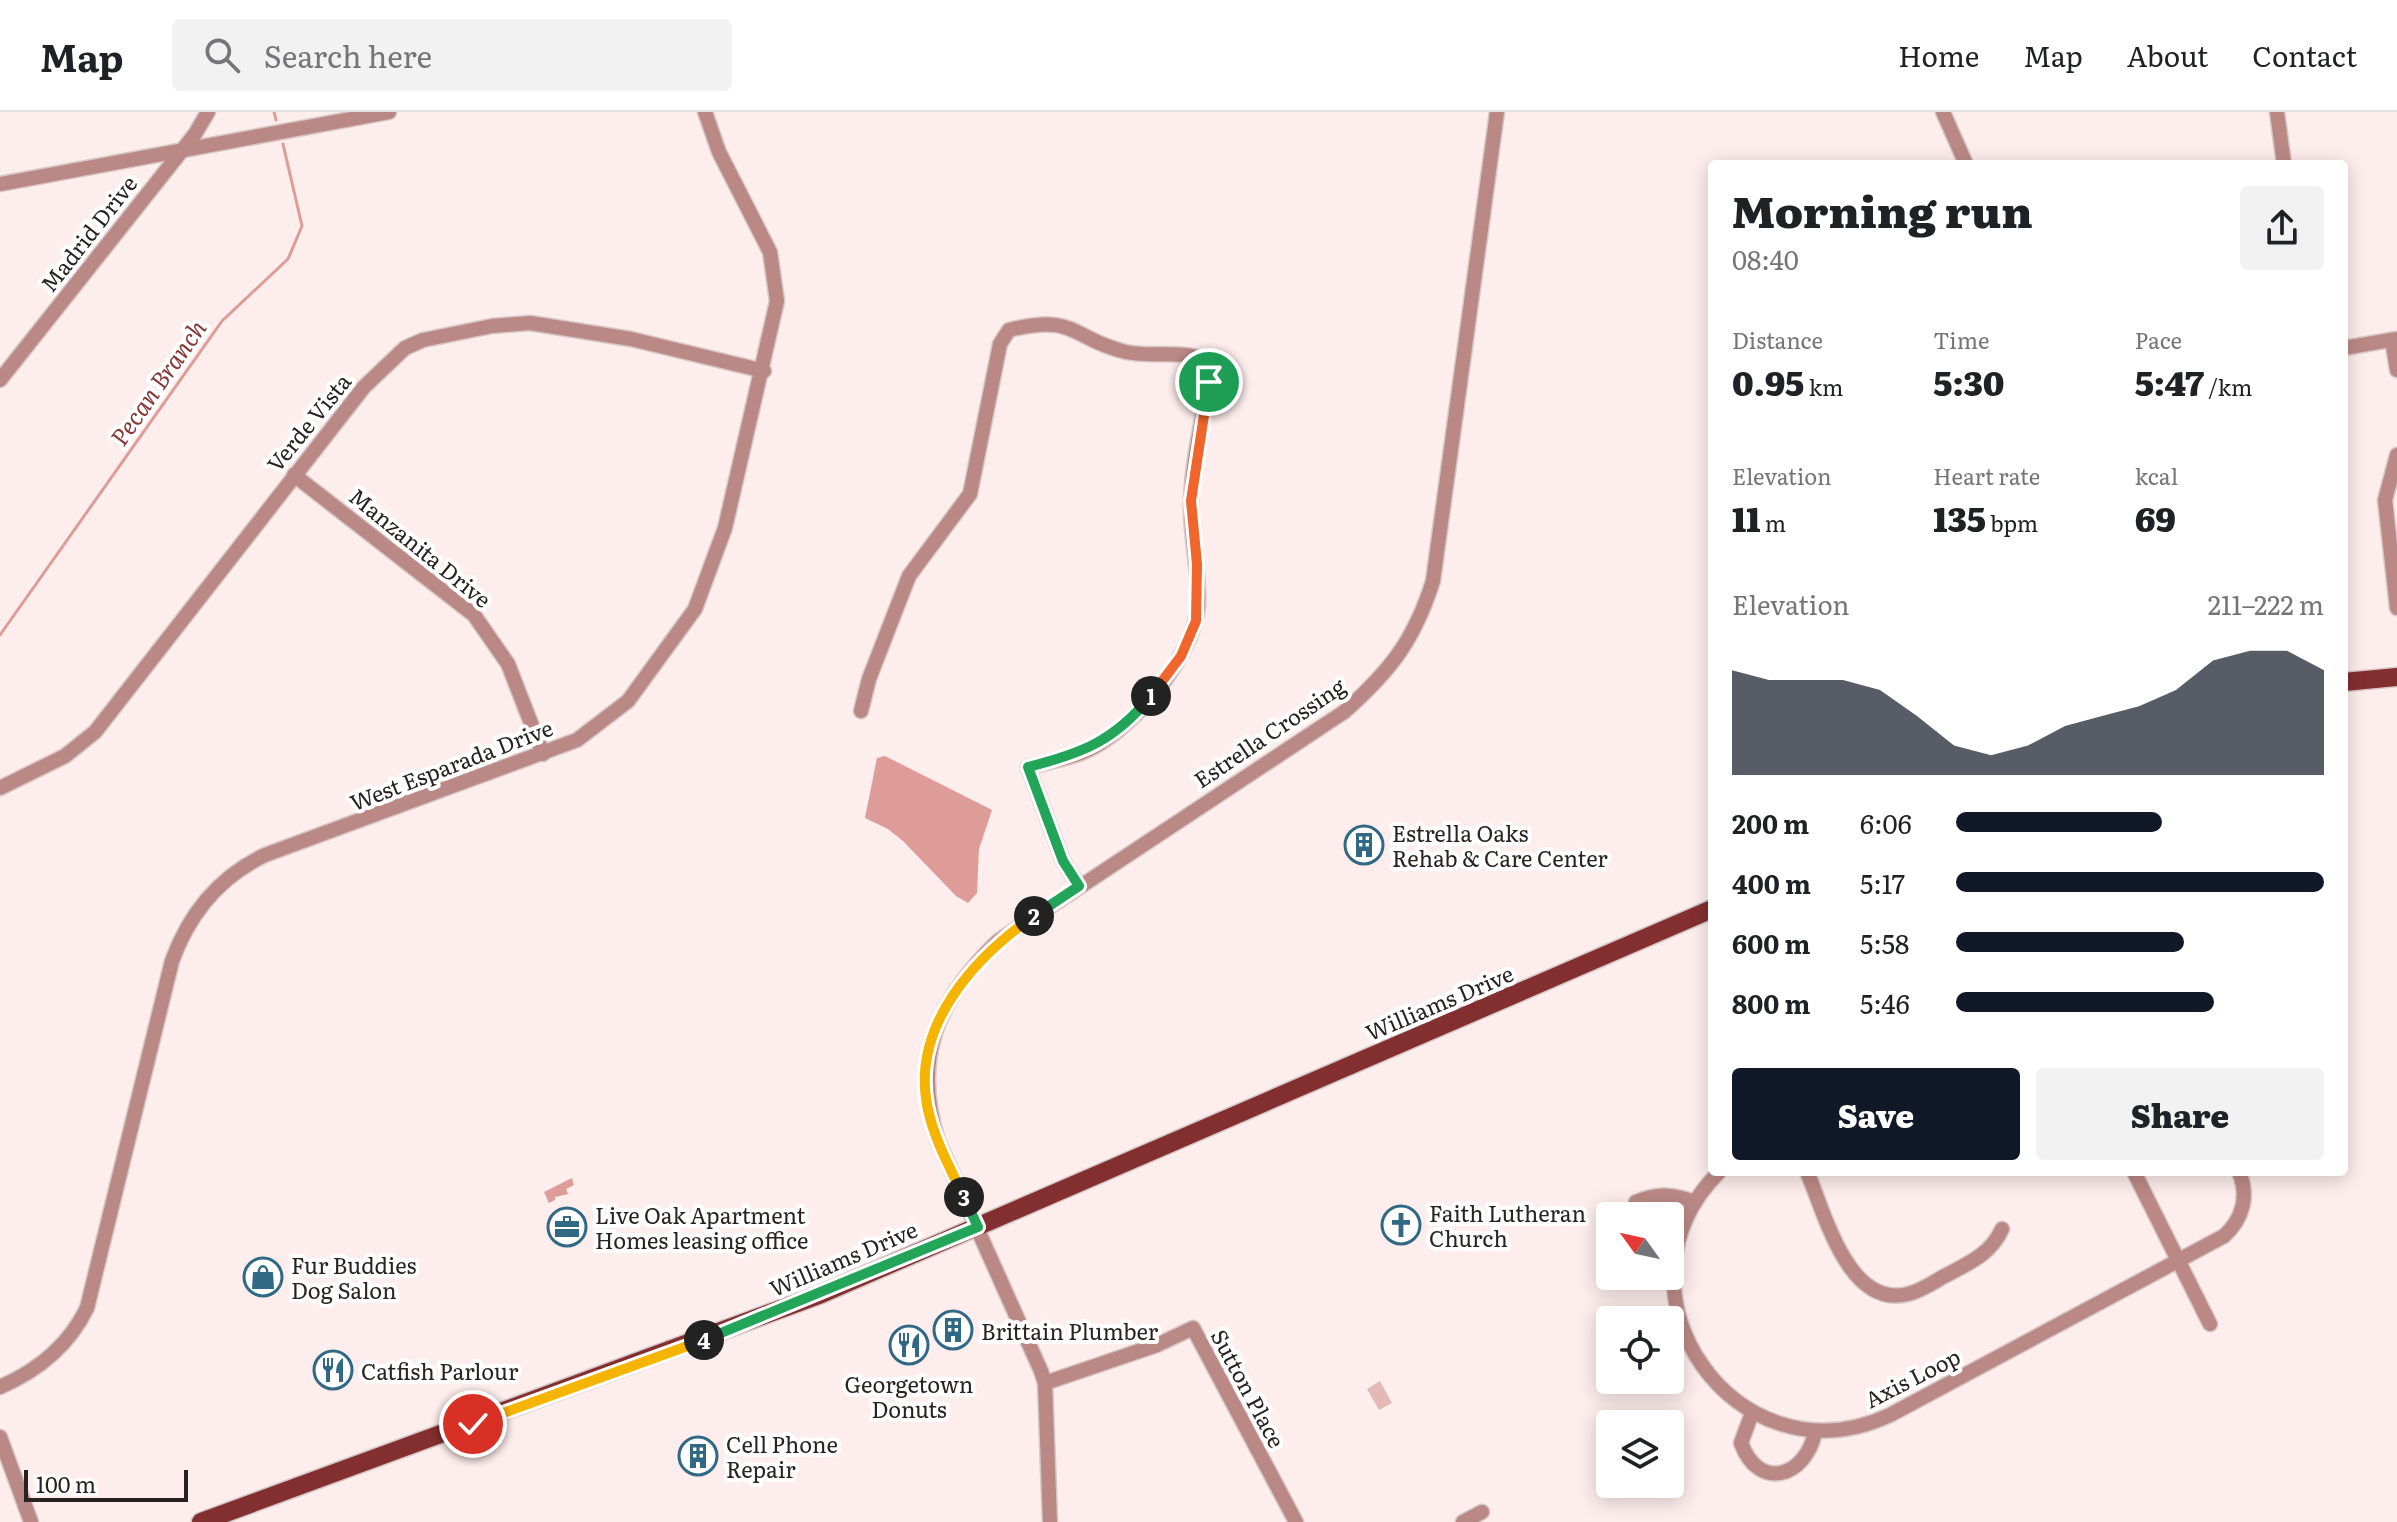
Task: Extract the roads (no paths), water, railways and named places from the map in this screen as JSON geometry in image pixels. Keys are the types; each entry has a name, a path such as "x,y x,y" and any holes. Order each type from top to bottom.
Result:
{"main road":[{"path":"2348,682 2397,677"},
{"name":"Williams Drive","path":"201,1522 688,1346 819,1295 1708,911"}],"street":[{"name":"Madrid Drive","path":"0,380 181,151 208,112"},
{"path":"0,184 389,112"},
{"name":"West Esparada Drive","path":"0,1387 44,1362 67,1339 87,1308 172,961 188,925 205,902 239,870 265,855 543,754 591,731 628,701 695,609 725,528 764,371 777,301 775,267 766,241 719,152 705,112"},
{"name":"Estrella Crossing","path":"1045,1383 938,1141 927,1103 927,1065 934,1038 950,999 973,965 998,941 1344,712 1382,678 1405,649 1422,616 1433,581 1497,112"},
{"path":"1943,112 1964,160"},
{"path":"2277,112 2283,160"},
{"path":"861,711 869,679 909,576 970,494 1000,344 1009,330 1050,322 1072,327 1123,351 1151,355 1171,352 1205,360 1209,382 1191,501 1198,604 1196,621 1181,656 1138,712 1105,741 1082,753 1028,767 1063,861 1079,886"},
{"name":"Verde Vista","path":"0,788 65,756 95,732 364,387 405,348 444,334 511,324 550,324 631,339 764,371"},
{"path":"2348,347 2394,340 2397,370"},
{"path":"2397,455 2385,500 2397,608"},
{"name":"Manzanita Drive","path":"294,475 474,615 508,664 543,754"},
{"name":"Axis Loop","path":"1684,1223 1695,1202 1716,1176"},
{"path":"1809,1176 1849,1268 1861,1282 1878,1292 1900,1295 1921,1289 1989,1251 2002,1229"},
{"path":"2136,1176 2210,1324"},
{"name":"Axis Loop","path":"1674,1290 1675,1302 1689,1340 1716,1383 1752,1413 1790,1428 1815,1432 1852,1430 1890,1415 2224,1236 2235,1224 2244,1202 2240,1176"},
{"path":"1636,1202 1655,1195 1673,1195 1695,1202"},
{"name":"Sutton Place","path":"1045,1383 1157,1345 1193,1328 1296,1522"},
{"path":"1045,1383 1050,1522"},
{"path":"1752,1413 1741,1443 1752,1462 1767,1472 1782,1473 1798,1467 1808,1457 1815,1432"},
{"path":"0,1437 31,1522"},
{"path":"1463,1522 1482,1512"}],"waterway":[{"name":"Pecan Branch","path":"274,112 276,120"},
{"name":"Pecan Branch","path":"0,635 222,321 288,259 302,226 283,144"}],"place":[{"name":"Estrella Oaks Rehab & Care Center","path":"1364,845"},
{"name":"Faith Lutheran Church","path":"1401,1225"},
{"name":"Live Oak Apartment Homes leasing office","path":"567,1227"},
{"name":"Fur Buddies Dog Salon","path":"263,1277"},
{"name":"Brittain Plumber","path":"953,1330"},
{"name":"Georgetown Donuts","path":"909,1345"},
{"name":"Catfish Parlour","path":"333,1370"},
{"name":"Cell Phone Repair","path":"698,1456"}]}
